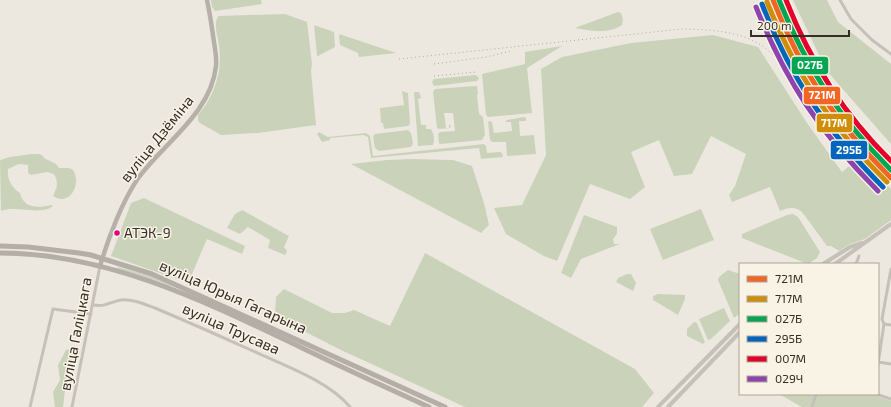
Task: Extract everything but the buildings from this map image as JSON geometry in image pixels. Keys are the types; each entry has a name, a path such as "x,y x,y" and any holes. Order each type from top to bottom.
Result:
{"main road":[{"name":"вуліца Дзёміна","path":"100,266 121,210 132,187 190,120 209,90 216,66 207,0"},
{"name":"вуліца Юрыя Гагарына","path":"0,246 28,246 62,250 102,259 152,274 445,407"},
{"name":"вуліца Юрыя Гагарына","path":"0,253 46,256 100,266 132,274 186,294 430,407"}],"street":[{"path":"840,0 851,19 872,40 891,54"},
{"path":"836,263 891,224"},
{"path":"825,263 850,247 866,242"},
{"path":"856,263 859,256"},
{"path":"831,259 834,263"},
{"name":"вуліца Галіцкага","path":"72,407 100,266"},
{"path":"879,356 884,324 882,319 891,269"},
{"name":"вуліца Трусава","path":"93,305 102,306 120,300 132,300 155,308 292,369 341,396 350,407"},
{"path":"30,407 53,309 91,314"},
{"path":"884,324 891,325"},
{"path":"658,407 739,325"},
{"path":"668,407 739,333"},
{"path":"879,363 891,364"},
{"path":"812,407 816,395"},
{"path":"879,395 891,399"}],"green space":[{"path":"211,0 261,0 262,4 215,11 212,7"},
{"path":"793,0 827,0 838,22 891,64 891,144 826,70"},
{"path":"618,12 621,13 623,20 622,25 617,28 599,31 575,28"},
{"path":"285,14 307,22 312,64 311,71 316,125 258,133 221,135 200,123 198,121 198,115 204,108 213,92 220,65 216,27 218,16"},
{"path":"314,25 334,32 335,47 318,56 317,56"},
{"path":"340,34 396,53 359,57 358,53 340,45"},
{"path":"713,35 758,47 807,123 842,172 860,157 891,189 891,220 865,239 850,244 839,251 831,246 827,246 802,212 791,208 780,211 770,187 732,202 729,195 735,186 746,154 711,136 692,174 674,176 659,140 631,152 645,187 630,199 590,184 557,261 544,256 506,234 494,208 522,205 546,155 541,69 562,57 631,43"},
{"path":"562,46 527,68 532,113 488,117 486,115 482,74 525,64 525,52"},
{"path":"476,75 479,78 477,81 434,86 432,82 434,79"},
{"path":"477,86 479,114 483,117 485,135 482,140 440,144 438,134 440,132 455,131 453,113 444,113 446,128 449,128 449,124 451,126 450,128 439,129 437,128 433,92 435,89"},
{"path":"402,91 408,93 410,124 408,126 384,129 383,123 381,123 380,108 404,105"},
{"path":"414,92 419,92 421,98 418,99 421,125 426,125 426,129 431,129 434,137 433,145 418,146"},
{"path":"524,117 526,118 526,121 519,121 520,136 534,135 536,154 507,156 506,142 492,142 490,140 488,122 492,122 494,133 512,131 511,122 505,122 507,120"},
{"path":"408,130 411,133 413,144 411,147 379,151 375,148 373,137 375,134"},
{"path":"319,132 328,137 366,133 370,136 373,156 484,144 486,146 487,153 500,152 502,153 503,157 481,159 479,148 371,158 368,137 363,135 330,138 330,140 322,142 317,134"},
{"path":"31,154 42,155 44,158 56,164 59,168 69,168 73,170 76,182 73,192 65,199 59,199 53,196 57,185 57,180 54,174 47,172 31,175 28,173 28,165 19,164 8,169 8,176 10,182 20,193 25,202 28,205 37,207 53,206 42,210 7,209 1,211 0,160"},
{"path":"412,159 453,160 472,166 484,203 489,225 481,233 351,164"},
{"path":"144,198 245,246 242,254 207,239 188,283 111,256 131,203"},
{"path":"701,209 714,240 663,260 650,229"},
{"path":"242,210 289,236 284,247 287,251 285,255 268,248 270,240 248,227 240,234 227,228 235,214"},
{"path":"793,214 798,217 820,252 817,258 810,263 805,263 742,238 742,234 787,215"},
{"path":"584,215 617,227 617,234 613,239 614,244 620,244 581,259 571,278 561,273"},
{"path":"425,253 635,369 654,393 642,407 465,407 341,350 286,322 275,314 276,297 284,289 332,313 345,313 354,310 390,326"},
{"path":"118,267 153,277 170,284 436,407 180,289 117,268"},
{"path":"728,270 739,274 739,314 734,318 718,280 719,277"},
{"path":"631,274 636,283 633,291 616,282 618,278"},
{"path":"658,294 685,295 685,299 678,315 653,300 653,296"},
{"path":"724,308 730,321 711,339 708,340 699,319"},
{"path":"694,322 697,323 705,342 703,344 687,336 687,329"},
{"path":"72,348 72,364 65,391 63,407 55,407 53,392 60,380 58,365 66,350"},
{"path":"781,395 874,395 891,401 891,407 802,407"}],"railway":[{"path":"765,0 776,36 793,72"},
{"path":"399,59 682,29 710,30 728,33 754,41 775,57 795,79 830,126 858,158"},
{"path":"434,64 486,57 511,51"},
{"path":"434,76 476,72"}],"transit line":[{"name":"721М","path":"773,0 796,51 822,96 853,137 891,178"},
{"name":"027Б","path":"779,0 801,48 826,91 856,131 891,170"},
{"name":"007М","path":"786,0 795,23 817,66 843,106 891,161"},
{"name":"717М","path":"767,2 778,29 803,77 817,99 849,141 887,182"},
{"name":"295Б","path":"762,4 785,56 812,102 844,145 883,187"},
{"name":"029Ч","path":"756,7 780,59 807,106 839,149 878,191"}],"place":[{"name":"АТЭК-9","path":"117,233"}]}
